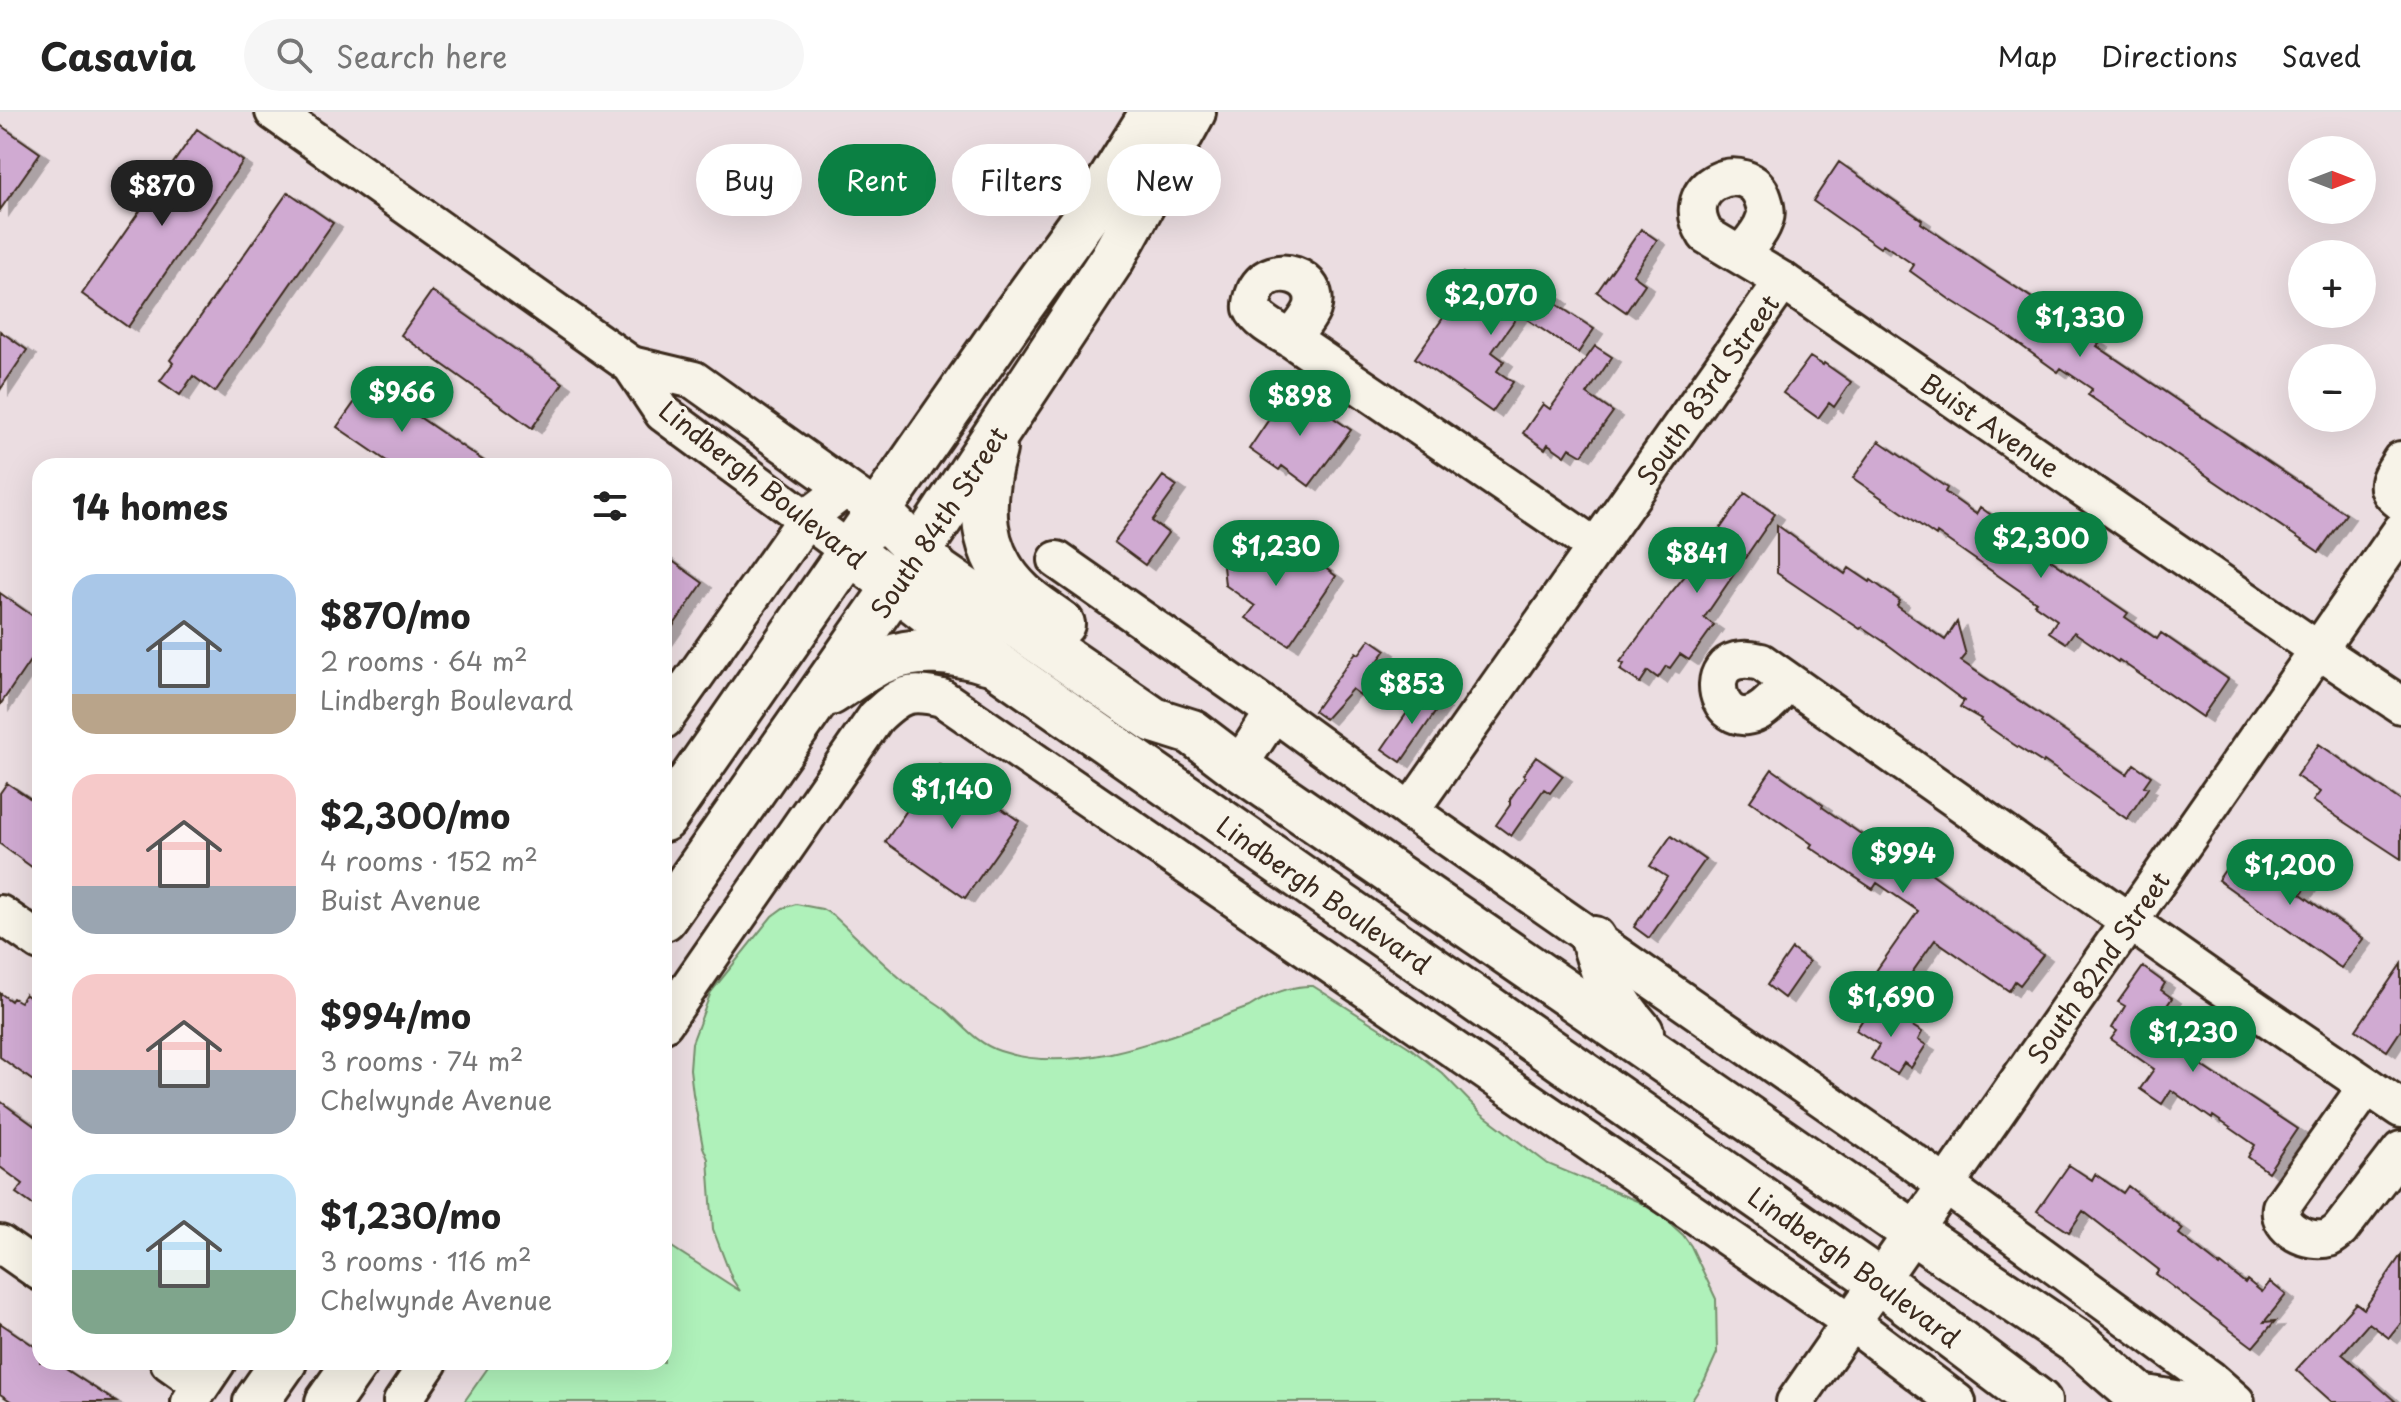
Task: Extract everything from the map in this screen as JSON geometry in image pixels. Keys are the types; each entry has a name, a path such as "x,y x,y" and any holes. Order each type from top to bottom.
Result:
{"main road":[{"name":"South 84th Street","path":"672,808 851,552 862,500 1104,191 1153,112"},
{"name":"South 84th Street","path":"672,906 895,587 1112,259 1193,112"},
{"path":"1000,427 984,497 986,531 995,561 1023,595 1168,698 1192,732"},
{"name":"Lindbergh Boulevard","path":"862,500 939,572 1154,720 1192,732 1238,767 2077,1342 2140,1397"},
{"name":"Lindbergh Boulevard","path":"851,552 997,665 1879,1281 2039,1402"},
{"path":"814,702 897,655 931,651 973,657 997,665"},
{"path":"1593,939 1605,981 1620,1008 1672,1066"},
{"path":"256,1402 278,1370"},
{"path":"328,1402 350,1370"}],"street":[{"name":"Lindbergh Boulevard","path":"274,112 631,365 663,413 851,552"},
{"name":"Buist Avenue","path":"1740,255 1783,281 2401,705"},
{"name":"South 83rd Street","path":"1410,811 1783,281"},
{"path":"1291,339 1595,547"},
{"name":"Lindbergh Boulevard","path":"631,365 694,380 862,500"},
{"path":"2401,460 2388,487 2401,502"},
{"name":"South 84th Street","path":"672,709 807,518 862,500"},
{"name":"South 82nd Street","path":"1795,1402 2401,531"},
{"path":"1057,560 1945,1185 2210,1379 2236,1402"},
{"path":"1787,681 2401,1109"},
{"name":"Lindbergh Boulevard","path":"672,1011 876,717 892,701 907,694 923,693 942,698 1851,1322 1957,1402"},
{"path":"1238,767 1274,712"},
{"path":"0,914 32,936"},
{"path":"1567,1127 1596,1083"},
{"path":"2367,1086 2281,1207 2279,1216 2283,1223 2311,1239 2330,1237 2340,1230 2401,1150"},
{"path":"0,1244 32,1266"},
{"path":"182,1370 203,1383"},
{"path":"402,1402 424,1370"},
{"name":"Lindbergh Boulevard","path":"2140,1397 2193,1402"}],"green space":[{"path":"796,904 822,909 834,916 897,975 942,1007 983,1043 1000,1051 1031,1058 1094,1056 1126,1049 1249,1007 1280,992 1313,986 1409,1047 1442,1073 1481,1113 1548,1164 1637,1201 1662,1216 1683,1235 1716,1299 1717,1353 1705,1380 1691,1402 464,1402 486,1370 672,1370 672,1247 740,1291 732,1279 713,1229 708,1159 703,1147 690,1069 692,1043 711,992 772,916"}],"building":[{"path":"0,125 40,153 0,210"},
{"path":"197,129 243,161 128,327 82,294"},
{"path":"1839,162 1922,220 1921,223 2100,343 2097,346 2346,514 2319,552 2088,395 2092,389 2061,368 2058,372 1949,299 1910,271 1914,265 1883,244 1880,248 1813,201"},
{"path":"288,192 333,223 215,392 193,376 180,395 160,381 173,363 170,360"},
{"path":"1641,229 1657,240 1633,275 1645,284 1626,312 1597,292"},
{"path":"1463,273 1513,308 1533,280 1559,299 1556,304 1594,329 1578,353 1519,314 1492,352 1504,361 1497,371 1513,382 1492,412 1415,358 1457,298 1449,293"},
{"path":"432,291 563,383 532,428 401,335"},
{"path":"0,331 27,350 0,390"},
{"path":"1595,346 1612,357 1587,394 1613,412 1582,455 1570,448 1565,456 1548,444 1545,449 1523,433 1543,404 1550,409"},
{"path":"1810,357 1851,382 1834,407 1829,403 1818,418 1783,393"},
{"path":"369,382 479,458 382,458 337,427"},
{"path":"1290,388 1351,430 1309,486 1282,466 1279,470 1249,449"},
{"path":"1879,441 1947,488 1945,492 1976,514 1980,507 2128,613 2125,617 2157,639 2161,633 2228,679 2202,717 2074,632 2066,643 2049,632 2057,620 2034,604 2036,602 1853,478"},
{"path":"1163,476 1177,486 1152,521 1168,533 1145,565 1114,542"},
{"path":"1745,493 1775,514 1704,618 1714,625 1689,660 1680,654 1658,678 1648,671 1640,683 1620,670 1624,664 1620,662"},
{"path":"1777,525 1845,574 1849,568 1871,580 1900,601 1897,606 1945,640 1957,622 1966,655 1961,661 2127,774 2134,764 2151,776 2144,786 2148,788 2127,819 1960,707 1964,701 1883,641 1777,573"},
{"path":"1257,540 1286,560 1288,556 1303,567 1310,557 1336,576 1289,645 1246,618 1255,606 1225,585 1223,566 1230,549 1253,545"},
{"path":"672,561 703,583 672,628"},
{"path":"0,593 32,615 32,658 0,705"},
{"path":"1370,639 1386,650 1375,665 1388,674 1368,701 1352,689 1325,719 1314,711 1356,652 1359,654"},
{"path":"1422,691 1441,704 1401,762 1382,749"},
{"path":"2319,744 2401,801 2401,859 2313,801 2320,792 2296,776"},
{"path":"1536,757 1563,776 1550,793 1544,789 1511,836 1496,825"},
{"path":"939,764 1019,821 965,898 885,842"},
{"path":"1772,769 1873,845 1916,870 1920,865 2043,955 2020,985 2015,981 2009,991 1935,940 1894,998 1869,981 1918,911 1877,883 1873,889 1810,847 1812,844 1750,801"},
{"path":"7,783 32,800 32,867 0,844 0,793"},
{"path":"1671,836 1705,860 1649,938 1634,927 1667,877 1650,866"},
{"path":"2240,849 2287,882 2294,873 2309,884 2301,894 2363,939 2341,968 2218,880"},
{"path":"1792,949 1809,962 1784,998 1767,985"},
{"path":"2401,964 2401,1030 2387,1051 2356,1030"},
{"path":"2143,967 2165,983 2161,990 2172,998 2150,1031 2297,1129 2268,1172 2248,1157 2255,1145 2213,1116 2212,1119 2171,1090 2162,1104 2140,1089 2154,1069 2111,1039 2117,1031 2112,1028 2125,1006 2118,1002"},
{"path":"0,993 11,1001 13,998 20,1002 25,994 32,999 32,1080 0,1057"},
{"path":"1874,1002 1922,1032 1918,1040 1926,1045 1911,1068 1904,1063 1897,1074 1871,1059 1879,1045 1856,1030"},
{"path":"0,1101 32,1124 32,1204 16,1193 23,1184 0,1167"},
{"path":"2069,1165 2092,1180 2095,1174 2123,1193 2128,1186 2183,1229 2179,1234 2220,1266 2262,1292 2270,1282 2286,1295 2264,1322 2275,1321 2253,1347 2156,1274 2159,1270 2083,1211 2069,1232 2037,1211"},
{"path":"2401,1255 2401,1323 2389,1338 2369,1323 2342,1354 2396,1402 2332,1402 2296,1370 2356,1303 2364,1309"},
{"path":"0,1323 32,1345 32,1370 67,1370 116,1402 12,1402 0,1394"}]}
